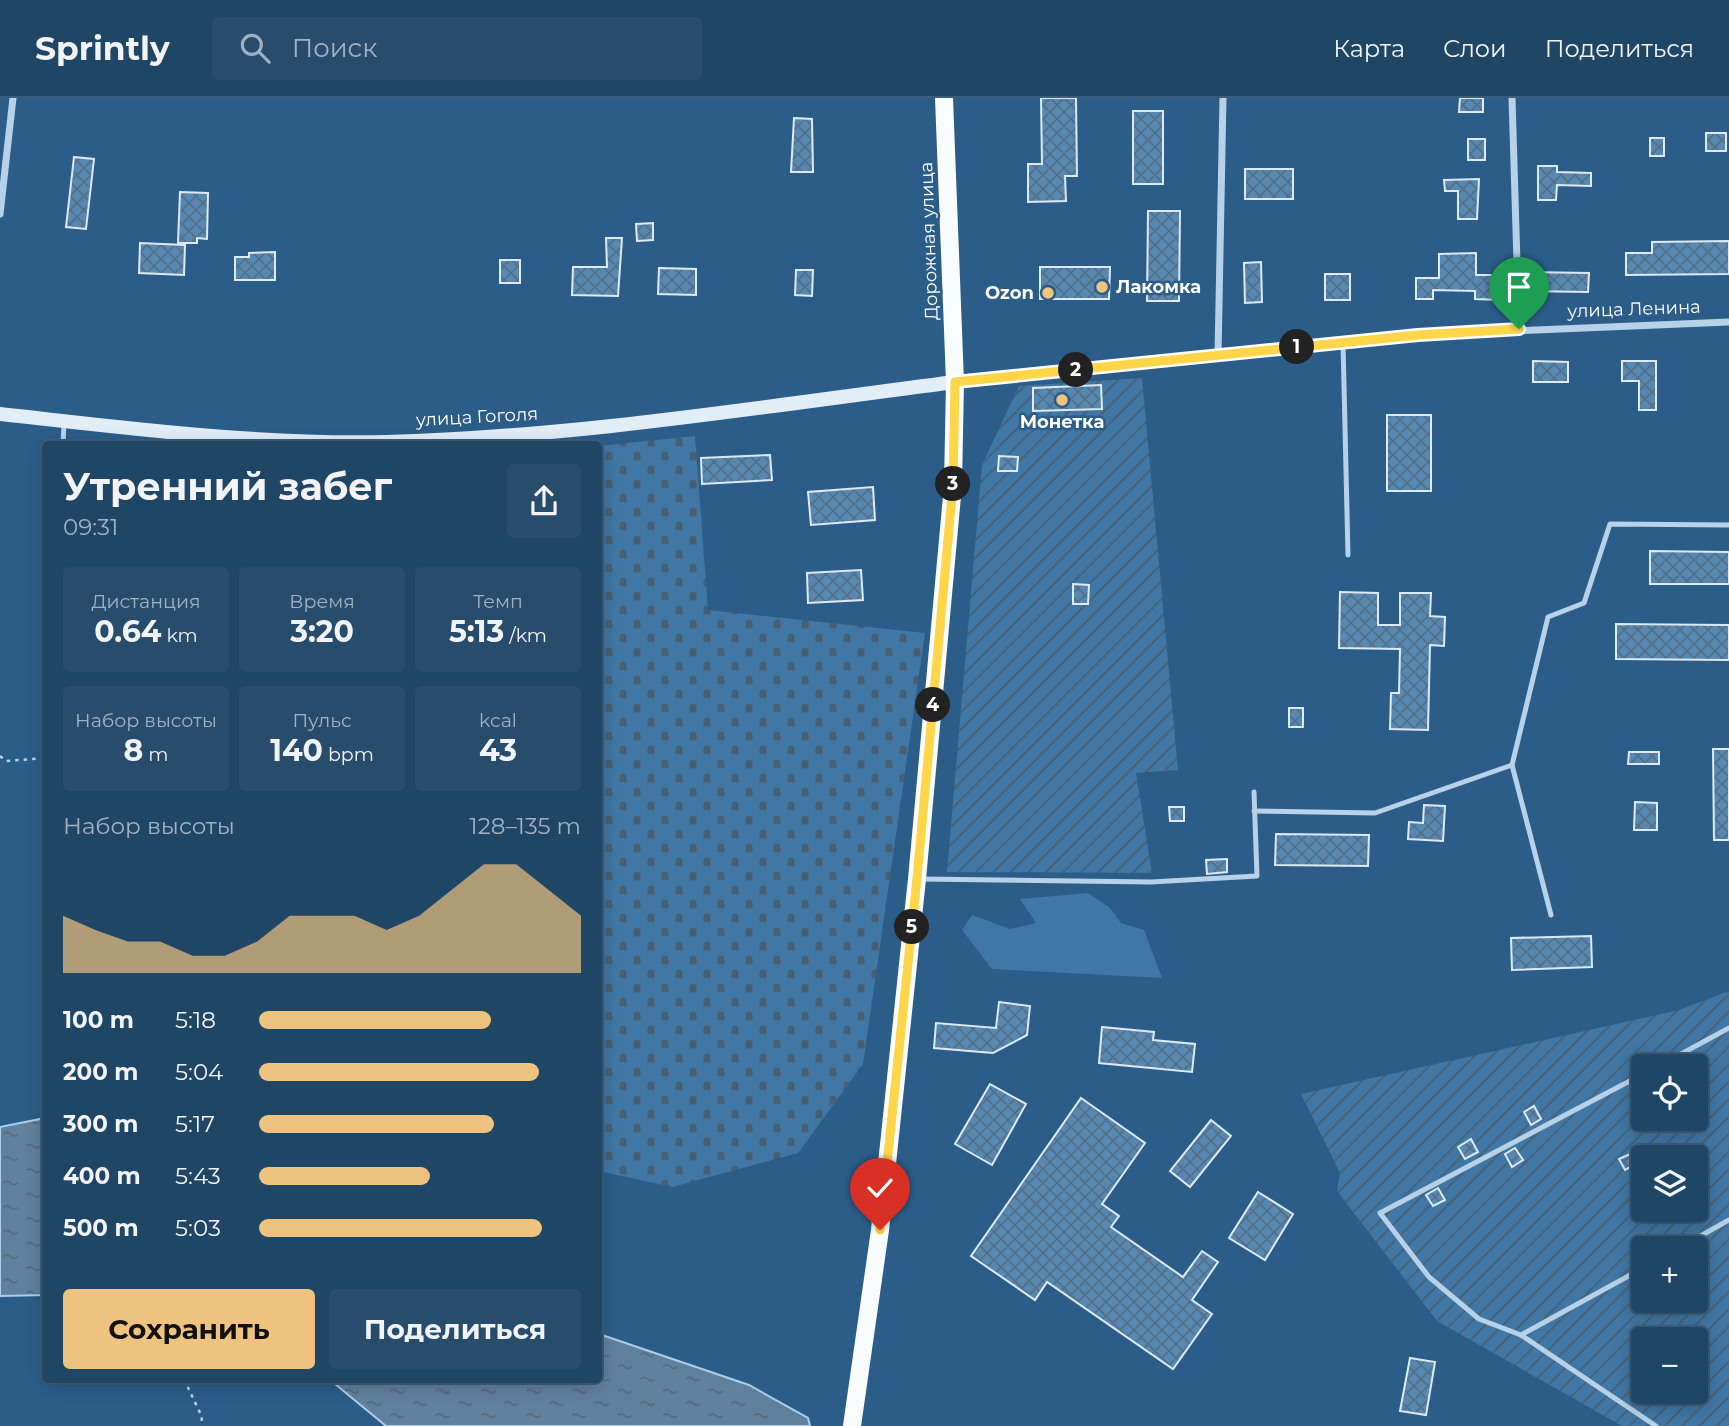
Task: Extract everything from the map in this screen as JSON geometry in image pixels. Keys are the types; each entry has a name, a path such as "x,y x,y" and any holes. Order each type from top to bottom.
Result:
{"main road":[{"name":"Дорожная улица","path":"852,1426 880,1230 917,878 953,485 955,382 944,98"}],"street":[{"path":"0,214 13,98"},
{"path":"1218,355 1223,98"},
{"path":"1511,98 1519,329"},
{"name":"улица Ленина","path":"955,382 1343,342 1519,329 1729,321"},
{"name":"улица Гоголя","path":"400,441 570,430 955,382"},
{"name":"улица Гоголя","path":"0,414 251,438 352,441"}],"lane":[{"path":"1343,342 1348,555"},
{"path":"63,441 64,421"},
{"path":"1551,915 1511,765 1548,617 1584,603 1610,524 1729,525"},
{"path":"1254,811 1375,813 1511,765"},
{"path":"917,878 1152,881 1257,876 1254,792"},
{"path":"1681,1054 1729,1028"},
{"path":"1631,1080 1380,1213 1429,1277 1479,1319 1521,1335 1656,1426"},
{"path":"1700,1236 1729,1220"},
{"path":"1521,1335 1631,1275"}],"path":[{"path":"0,756 6,761 42,758"},
{"path":"186,1383 202,1417 201,1426"}],"green space":[{"path":"1142,378 1178,770 1136,773 1152,873 947,872 982,465 1019,386"},
{"path":"695,436 708,610 925,633 863,1064 798,1153 672,1187 602,1172 602,446"},
{"path":"1088,893 1110,908 1121,923 1144,930 1162,978 992,969 962,930 972,915 1010,929 1036,923 1020,899"},
{"path":"1729,991 1729,1426 1622,1426 1437,1321 1337,1191 1340,1173 1301,1094 1679,1010"}],"water":[{"path":"42,1119 42,1295 0,1296 0,1127"},
{"path":"602,1335 749,1385 808,1418 810,1426 386,1426 334,1383 602,1383"}],"building":[{"path":"1041,98 1076,98 1077,176 1065,176 1066,201 1028,202 1028,164 1042,164"},
{"path":"1460,98 1483,98 1483,112 1459,112"},
{"path":"1133,111 1163,111 1163,184 1133,184"},
{"path":"794,118 812,119 813,172 791,172"},
{"path":"1706,133 1726,133 1726,151 1706,151"},
{"path":"1650,138 1664,138 1664,156 1650,156"},
{"path":"1468,139 1485,139 1485,160 1468,160"},
{"path":"74,157 94,159 86,229 66,227"},
{"path":"1538,166 1557,166 1557,172 1591,173 1591,186 1557,185 1556,200 1538,200"},
{"path":"1245,169 1293,169 1293,199 1245,199"},
{"path":"1479,179 1477,219 1458,219 1458,191 1445,191 1444,180"},
{"path":"180,192 208,193 207,239 197,238 197,243 178,243"},
{"path":"1148,211 1180,211 1179,301 1147,301"},
{"path":"653,223 653,240 637,241 636,224"},
{"path":"606,238 622,238 618,296 572,295 573,267 607,267"},
{"path":"1729,241 1729,274 1626,275 1626,253 1652,253 1652,242"},
{"path":"140,243 185,245 184,275 139,273"},
{"path":"275,252 275,280 235,280 235,257 249,257 249,253"},
{"path":"1476,253 1476,275 1501,275 1501,300 1475,299 1475,291 1433,290 1433,299 1416,299 1416,278 1439,278 1439,254"},
{"path":"500,260 520,260 520,283 500,283"},
{"path":"1261,262 1262,302 1245,303 1244,263"},
{"path":"1040,267 1110,267 1109,299 1040,299"},
{"path":"659,268 696,269 696,295 658,294"},
{"path":"796,270 813,270 812,296 795,295"},
{"path":"1527,272 1589,273 1588,292 1527,291"},
{"path":"1325,274 1350,274 1350,300 1325,300"},
{"path":"1533,361 1568,362 1568,382 1533,382"},
{"path":"1622,361 1656,361 1656,410 1639,410 1639,381 1622,381"},
{"path":"1101,385 1102,409 1033,411 1033,388"},
{"path":"1387,415 1431,415 1431,491 1387,491"},
{"path":"770,455 772,480 702,484 701,458"},
{"path":"999,456 1018,457 1017,471 998,471"},
{"path":"873,487 875,520 811,525 808,492"},
{"path":"1650,551 1729,552 1729,584 1650,584"},
{"path":"861,570 863,600 808,603 807,573"},
{"path":"1073,584 1089,585 1088,604 1073,604"},
{"path":"1340,592 1378,593 1378,625 1400,625 1400,593 1431,593 1430,616 1445,617 1444,646 1430,645 1428,730 1390,729 1391,693 1399,693 1400,649 1339,648"},
{"path":"1616,624 1729,625 1729,660 1616,659"},
{"path":"1289,708 1303,708 1303,727 1289,727"},
{"path":"1713,749 1729,749 1729,840 1714,840"},
{"path":"1629,752 1659,752 1659,764 1628,764"},
{"path":"1635,802 1657,803 1657,830 1634,830"},
{"path":"1424,805 1445,806 1443,841 1408,839 1409,822 1423,823"},
{"path":"1169,807 1184,807 1184,821 1170,821"},
{"path":"1276,834 1369,835 1368,866 1275,865"},
{"path":"1227,859 1227,872 1207,874 1206,860"},
{"path":"1591,936 1592,967 1512,970 1511,938"},
{"path":"999,1002 1030,1006 1027,1035 993,1053 934,1048 936,1023 996,1028"},
{"path":"1102,1027 1154,1032 1153,1040 1195,1044 1192,1072 1099,1063"},
{"path":"990,1084 1026,1104 992,1165 955,1144"},
{"path":"1081,1098 1145,1143 1102,1204 1119,1216 1111,1227 1183,1277 1202,1251 1218,1262 1192,1300 1212,1314 1173,1369 1047,1282 1035,1300 971,1256"},
{"path":"1534,1106 1541,1119 1531,1125 1524,1112"},
{"path":"1211,1120 1231,1136 1190,1187 1170,1171"},
{"path":"1471,1139 1478,1152 1465,1159 1458,1147"},
{"path":"1515,1148 1523,1160 1512,1167 1505,1154"},
{"path":"1630,1154 1631,1167 1625,1170 1619,1159"},
{"path":"1438,1188 1445,1200 1433,1206 1426,1195"},
{"path":"1258,1192 1293,1214 1265,1260 1229,1238"},
{"path":"1410,1358 1435,1362 1426,1415 1400,1411"}],"place":[{"name":"Лакомка","path":"1102,287"},
{"name":"Ozon","path":"1048,293"},
{"name":"Монетка","path":"1062,400"}],"route":[{"path":"880,1230 917,878 953,485 955,382 1418,335 1519,329"}]}
